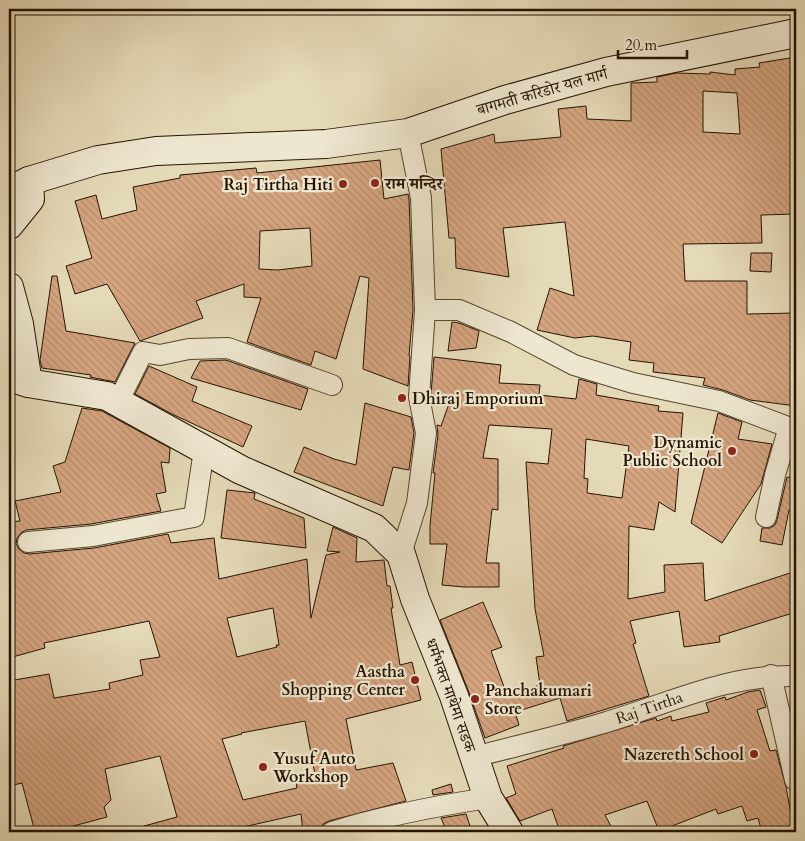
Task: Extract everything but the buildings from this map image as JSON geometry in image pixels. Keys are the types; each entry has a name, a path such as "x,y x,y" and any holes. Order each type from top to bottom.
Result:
{"street":[{"name":"बागमती करिडोर यल मार्ग","path":"19,186 98,160 156,151 326,144 408,134 505,100 606,72 796,33"},
{"path":"9,288 19,324 18,380 106,396 242,470 374,528 401,554 417,503 426,433 419,397 425,310 421,198 408,134"},
{"path":"9,225 30,199 19,186"},
{"path":"425,310 459,310 510,332 574,365 633,383 719,401 793,428 775,475 766,516"},
{"path":"138,412 120,398 142,352 160,355 189,349 228,348 332,385"},
{"path":"28,542 93,536 194,517 204,450"},
{"name":"धर्मभक्त माथेमा सडक","path":"401,554 414,599 454,696 488,798 509,832"},
{"path":"771,675 795,780"},
{"name":"Raj Tirtha","path":"474,756 601,724 708,687 771,675 796,676"},
{"path":"332,832 440,806 488,798"}],"place":[{"name":"राम मन्दिर","path":"375,183"},
{"name":"Raj Tirtha Hiti","path":"343,184"},
{"name":"Dhiraj Emporium","path":"402,398"},
{"name":"Dynamic Public School","path":"732,451"},
{"name":"Aastha Shopping Center","path":"415,680"},
{"name":"Panchakumari Store","path":"475,699"},
{"name":"Nazereth School","path":"754,754"},
{"name":"Yusuf Auto Workshop","path":"263,767"}]}
